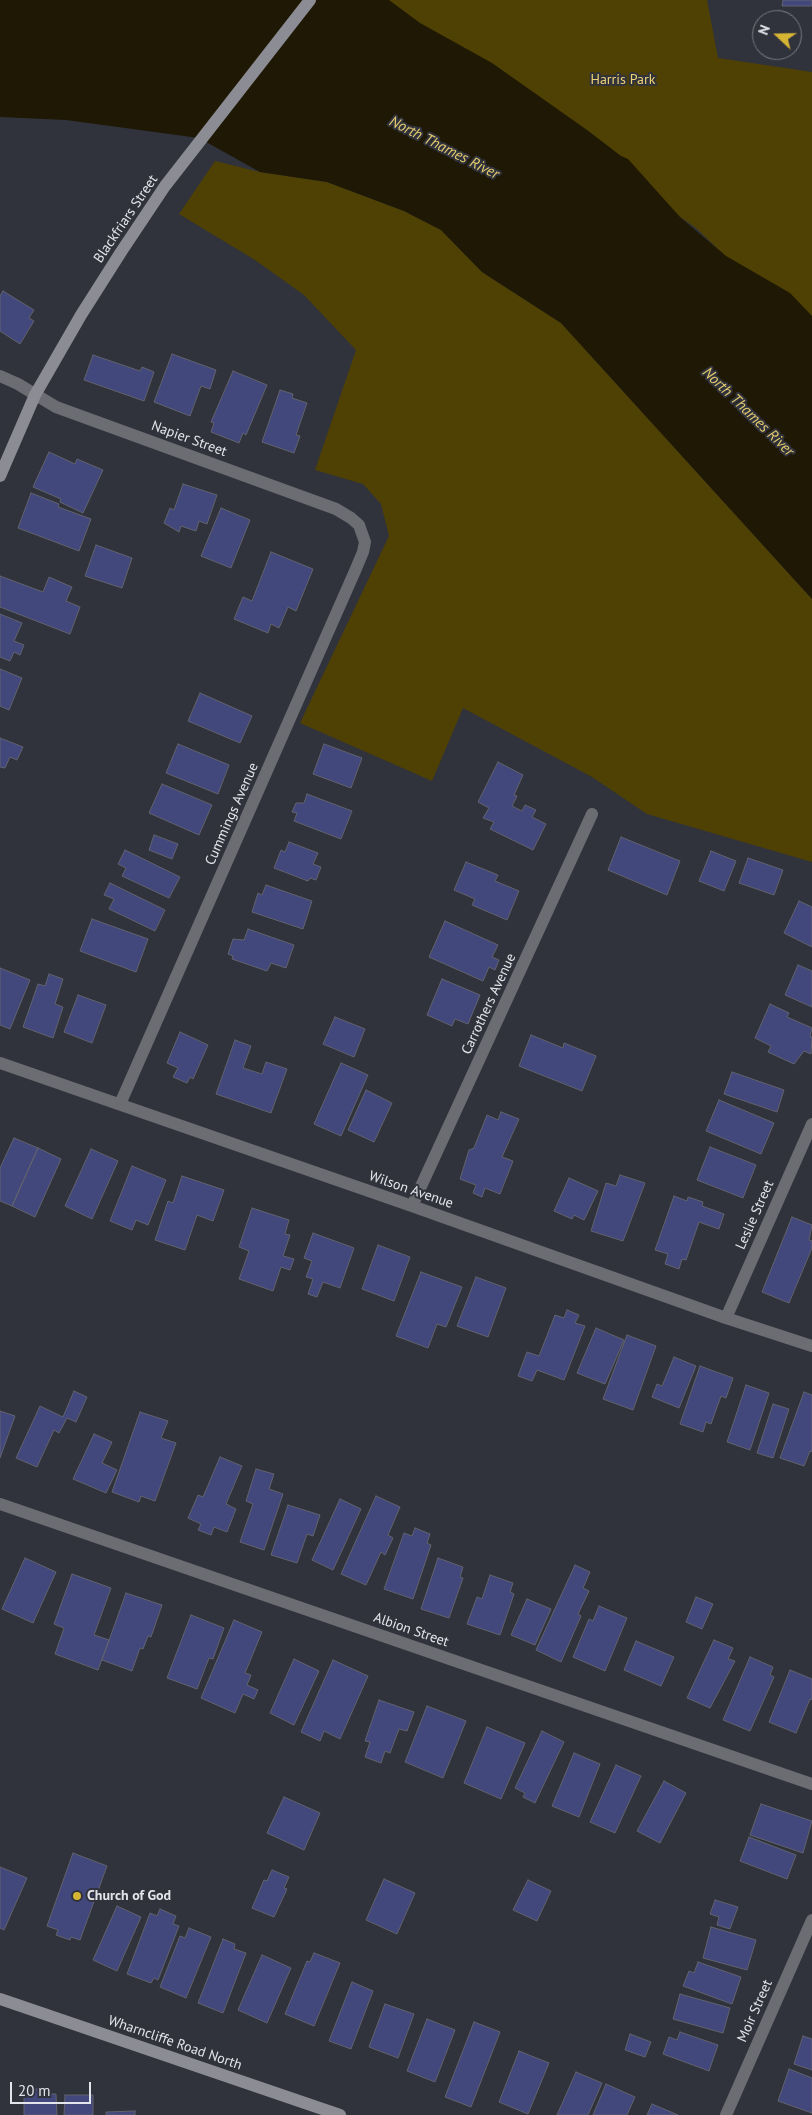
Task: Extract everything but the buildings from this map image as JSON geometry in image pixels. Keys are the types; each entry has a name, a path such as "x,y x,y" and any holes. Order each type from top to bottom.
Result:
{"street":[{"name":"Blackfriars Street","path":"0,476 35,395 121,252 165,186 310,0"},
{"name":"Napier Street","path":"0,376 18,384 56,407 336,509 359,525 363,534"},
{"name":"Cummings Avenue","path":"120,1104 356,571 363,552 363,534"},
{"name":"Carrothers Avenue","path":"412,1206 592,814"},
{"name":"Wilson Avenue","path":"0,1063 412,1206 726,1318 812,1346"},
{"name":"Leslie Street","path":"726,1318 812,1124"},
{"name":"Albion Street","path":"0,1504 812,1784"},
{"name":"Moir Street","path":"726,2115 812,1920"},
{"name":"Wharncliffe Road North","path":"0,1999 340,2115"}],"green space":[{"name":"Harris Park","path":"346,0 707,0 718,58 812,72 812,339 696,228 431,45"},
{"path":"215,161 260,172 327,182 404,211 441,230 482,272 561,323 812,599 812,862 647,814 592,777 463,708 432,781 300,723 389,536 381,504 363,484 315,470 356,350 304,295 255,260 179,214"}],"water":[{"name":"North Thames River","path":"0,0 389,0 420,23 492,63 621,156 628,159 680,217 726,256 790,293 812,316 812,599 561,323 482,272 441,230 404,211 327,182 260,172 199,138 66,120 0,117"}],"place":[{"name":"Church of God","path":"77,1896"}]}
